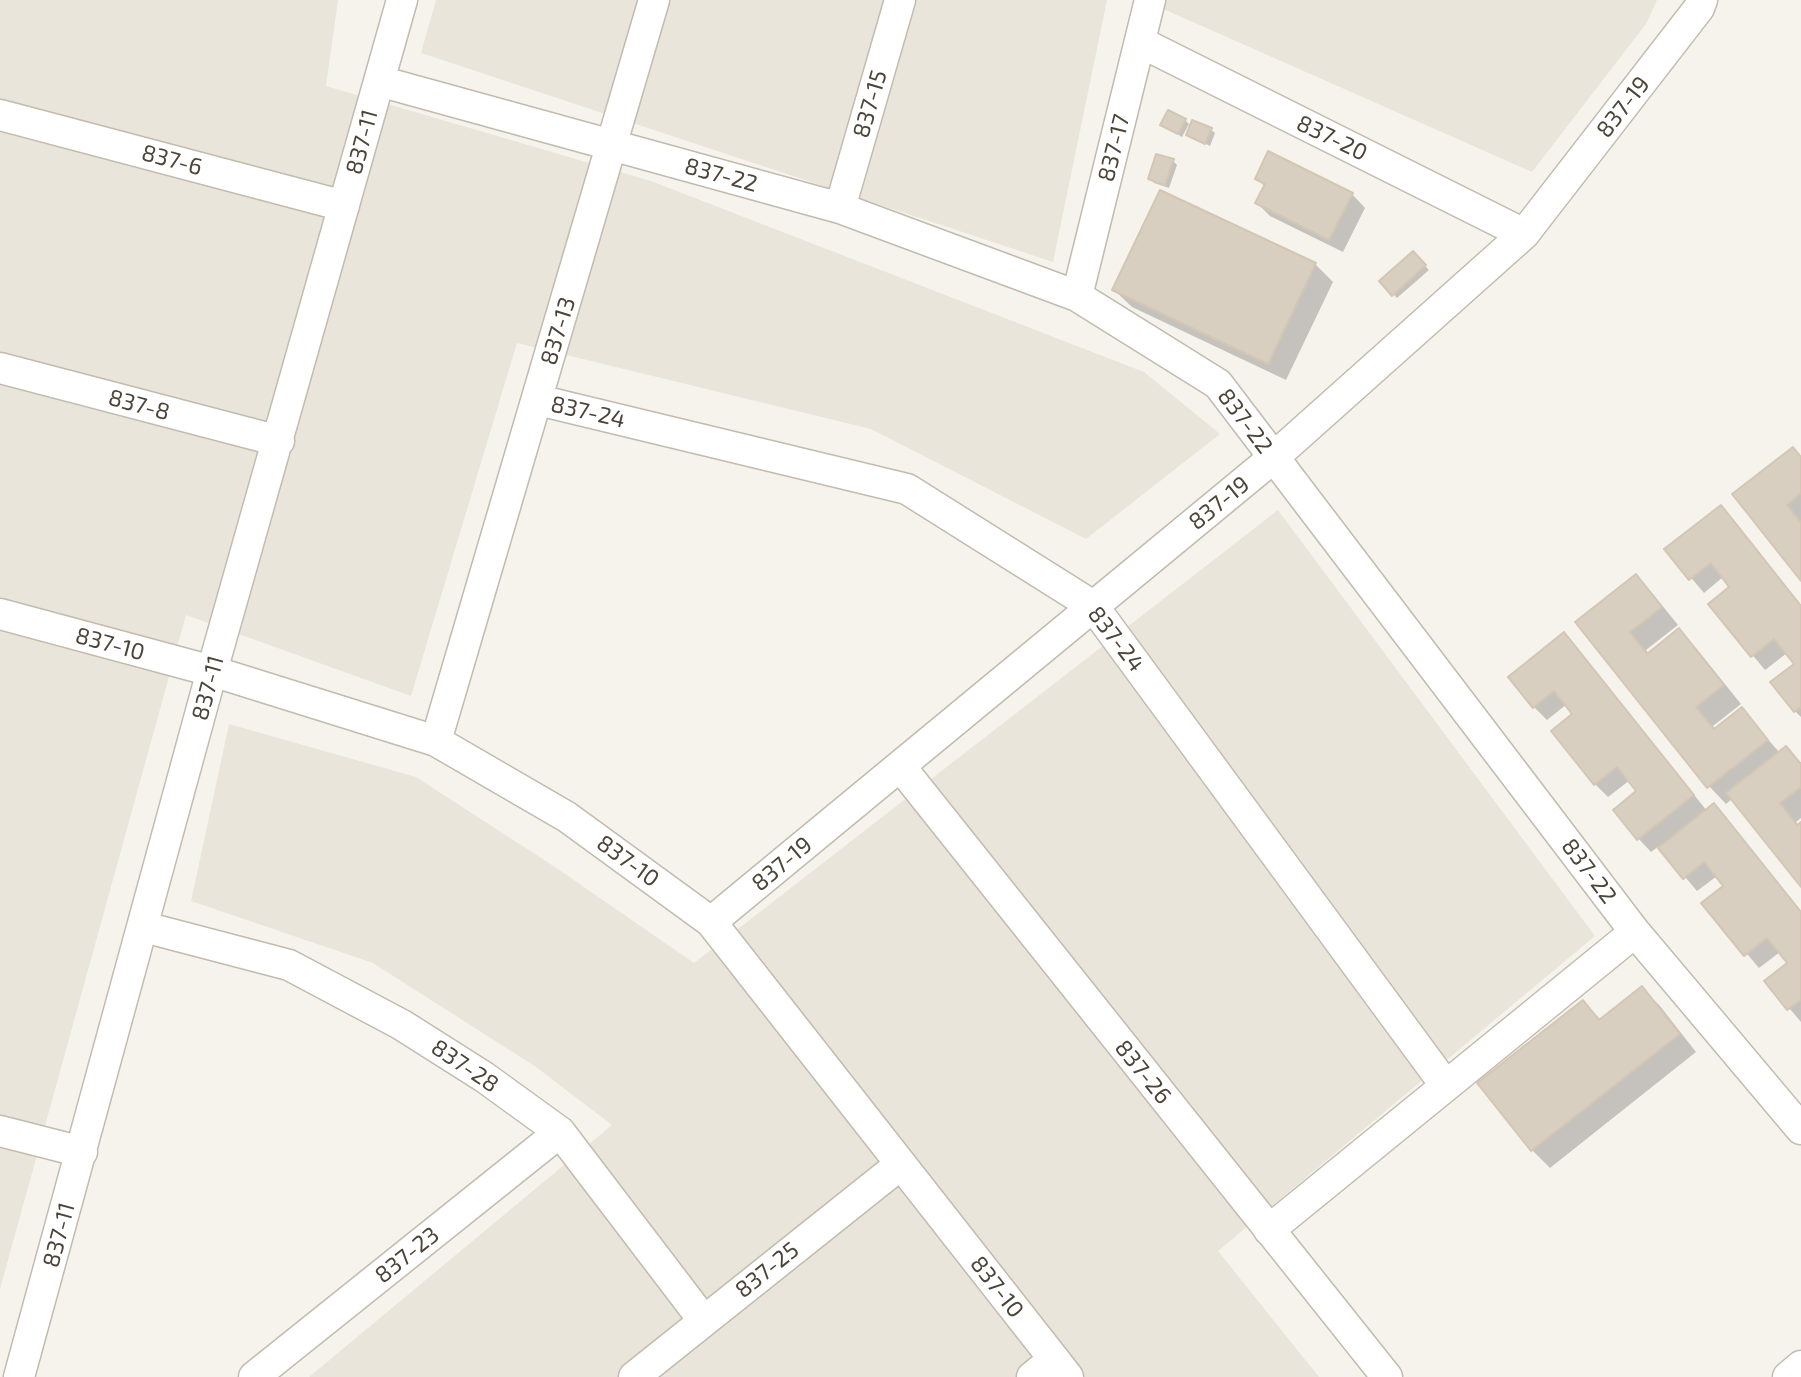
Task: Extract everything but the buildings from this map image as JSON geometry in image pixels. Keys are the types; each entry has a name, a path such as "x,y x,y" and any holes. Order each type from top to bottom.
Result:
{"street":[{"name":"837-11","path":"19,1377 212,671 402,0"},
{"name":"837-13","path":"436,741 654,0"},
{"name":"837-15","path":"840,208 900,0"},
{"name":"837-17","path":"1077,296 1150,0"},
{"name":"837-19","path":"711,922 1273,458 1524,234 1692,3"},
{"name":"837-20","path":"1140,42 1524,234"},
{"name":"837-22","path":"379,81 840,208 1077,296 1218,384 1635,932 1801,1129"},
{"name":"837-6","path":"0,115 344,206"},
{"name":"837-8","path":"0,368 279,441"},
{"name":"837-24","path":"538,400 907,489 1093,606 1446,1086"},
{"name":"837-10","path":"0,614 212,671 436,741 568,817 711,922 901,1164 1051,1371"},
{"name":"837-26","path":"900,766 1387,1377"},
{"name":"837-28","path":"144,927 289,965 402,1025 484,1077 560,1132 704,1321"},
{"path":"1269,1230 1635,932"},
{"path":"0,1131 82,1152"},
{"name":"837-23","path":"254,1377 560,1132"},
{"name":"837-25","path":"634,1377 901,1164"},
{"path":"1788,1377 1801,1366"}],"shaded area":[{"path":"0,0 338,0 326,86 651,181 1144,372 1220,434 1086,539 871,429 517,343 411,696 186,615 0,1289"},
{"path":"436,0 1107,0 1053,262 421,53"},
{"path":"1143,0 1657,0 1646,24 1532,172"},
{"path":"1278,510 1595,936 1218,1251 1319,1377 309,1377 612,1125 536,1067 373,963 191,901 229,724 416,777 555,867 694,963"}]}
